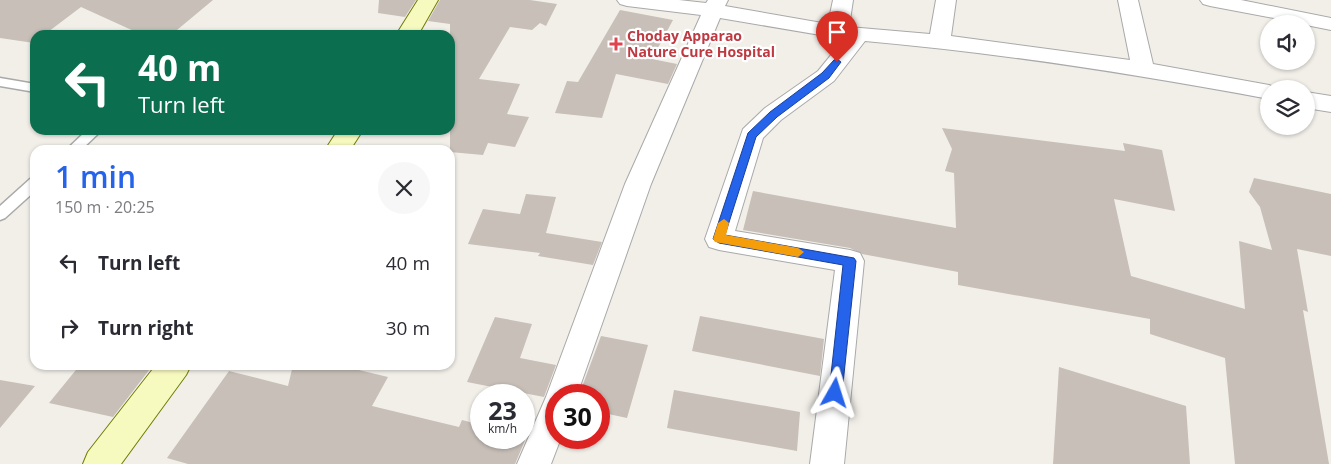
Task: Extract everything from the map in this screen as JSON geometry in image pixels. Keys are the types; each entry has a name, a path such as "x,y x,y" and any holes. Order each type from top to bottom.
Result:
{"street":[{"path":"410,30 428,0"},
{"path":"627,0 715,5 848,33 940,41 1143,69 1260,90"},
{"path":"827,464 850,261 719,239 752,136 773,114 826,76 848,33 843,0"},
{"path":"940,41 946,0"},
{"path":"1128,0 1143,69"},
{"path":"1210,0 1331,24"},
{"path":"565,384 638,184 715,5"},
{"path":"1315,101 1331,104"},
{"path":"100,464 171,370"},
{"path":"534,464 545,436"}],"lane":[{"path":"0,82 30,87"},
{"path":"78,145 89,135"},
{"path":"0,214 30,187"}],"building":[{"path":"0,0 213,0 177,30 132,30 81,7 51,30 30,30 30,42 0,38"},
{"path":"379,0 416,0 405,17 378,13"},
{"path":"440,0 530,0 557,4 546,26 540,23 532,30 510,27 479,79 520,84 507,114 529,117 515,147 488,143 483,155 455,152 455,145 450,145 450,135 455,135 455,30 450,30 450,24 428,21"},
{"path":"620,10 673,20 652,59 677,64 668,84 616,74 602,118 555,113 567,81 578,82"},
{"path":"942,128 1125,151 1123,143 1162,150 1175,211 1114,199 1131,276 1245,309 1239,241 1272,250 1260,207 1249,192 1254,178 1331,194 1331,256 1297,249 1308,312 1303,310 1329,464 1235,464 1225,358 1150,334 1150,319 958,285 958,272 862,254 850,248 743,230 753,191 956,228 954,173 945,171 952,149"},
{"path":"526,194 556,197 546,233 602,242 593,265 538,256 540,253 468,244 483,209 520,214"},
{"path":"700,316 824,339 820,376 692,351"},
{"path":"495,317 532,324 520,358 556,365 549,384 545,384 544,397 535,395 535,384 477,384 467,382"},
{"path":"601,336 648,345 627,418 610,414 610,384 583,384"},
{"path":"1059,367 1186,406 1190,464 1053,464"},
{"path":"76,370 149,370 113,417 49,403"},
{"path":"292,370 359,370 388,377 372,406 459,427 462,420 470,422 470,449 521,449 515,464 188,464 167,458 229,371 288,386"},
{"path":"0,380 35,386 0,428"},
{"path":"674,390 800,412 797,451 667,428"}],"slow traffic":[{"path":"724,223 719,239 798,252"}],"place":[{"name":"Choday Apparao Nature Cure Hospital","path":"616,44"}],"route":[{"path":"835,393 850,261 719,239 752,136 773,114 826,76 837,62"}]}
